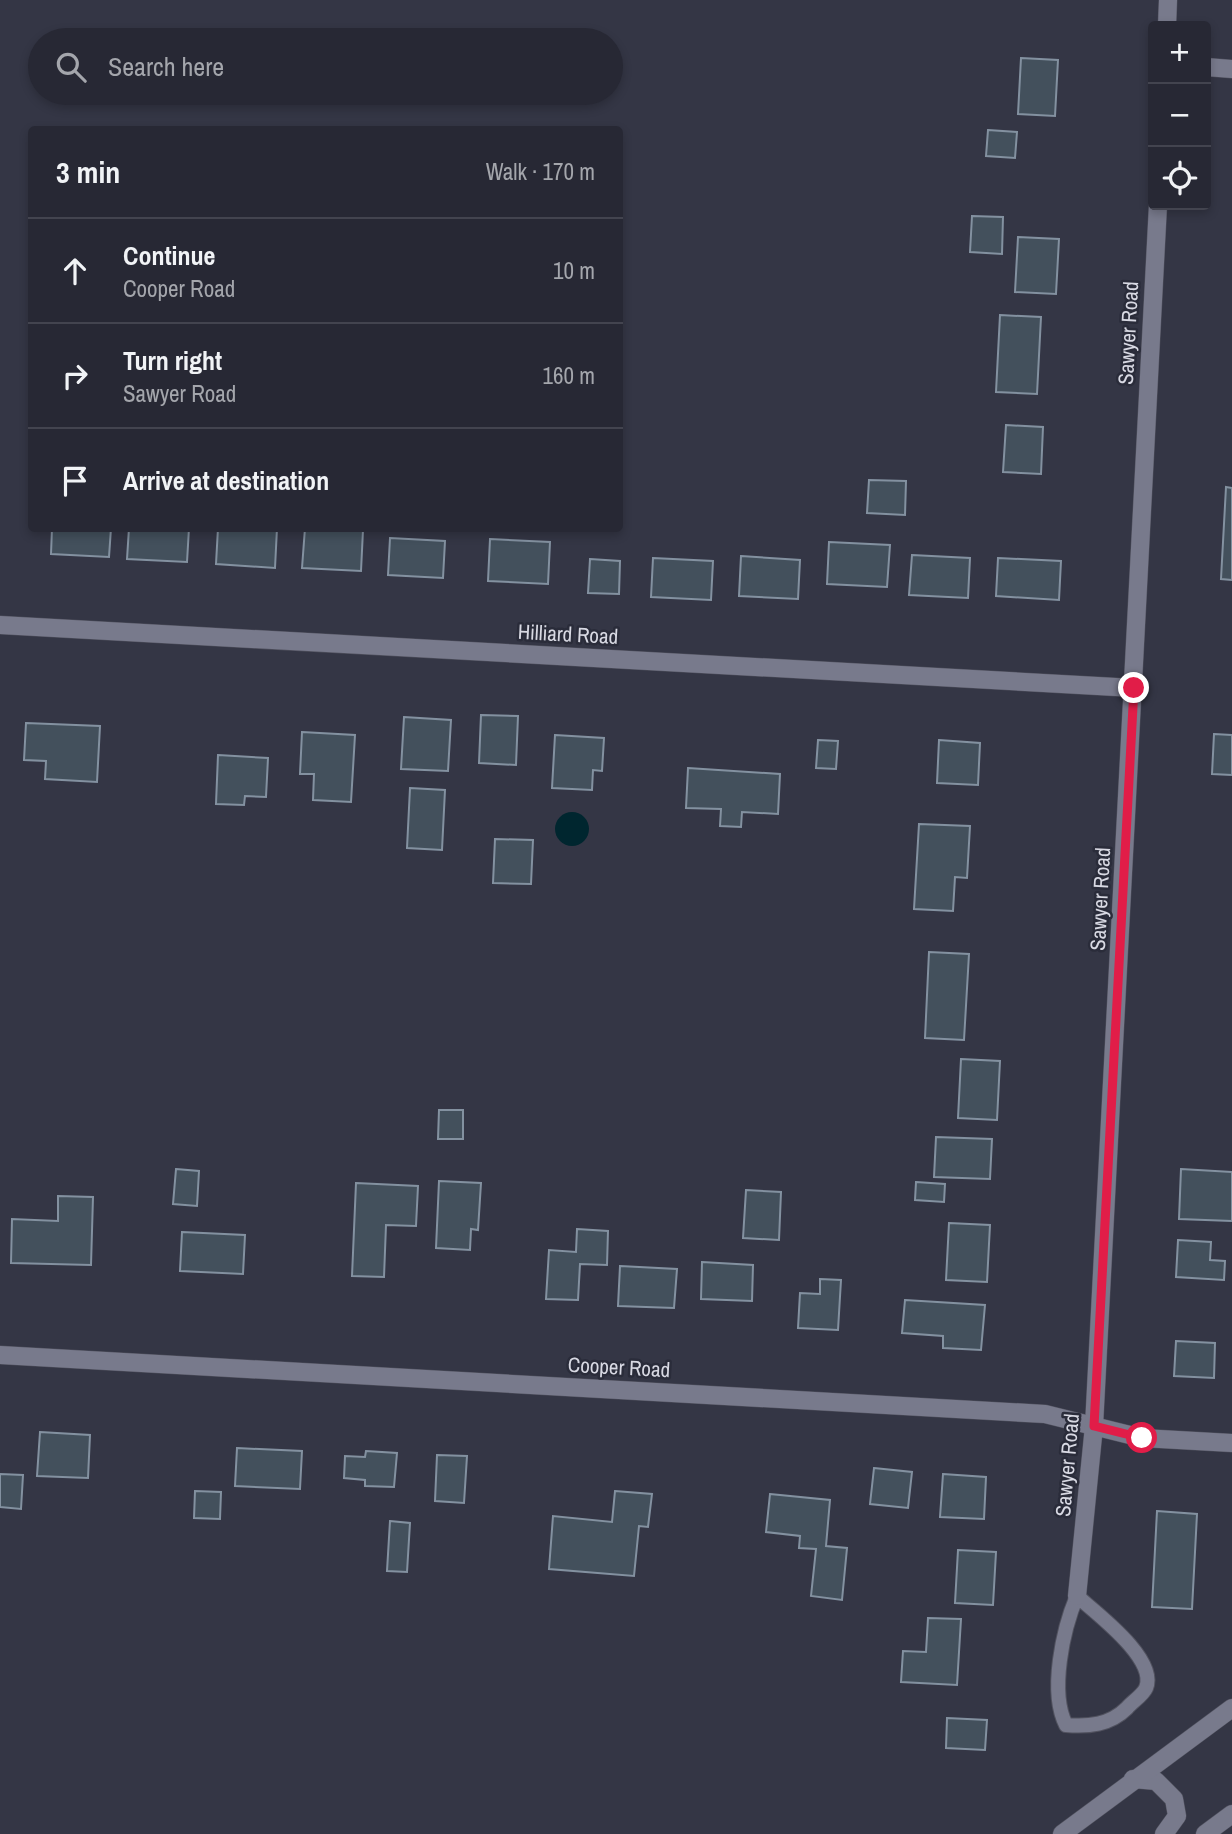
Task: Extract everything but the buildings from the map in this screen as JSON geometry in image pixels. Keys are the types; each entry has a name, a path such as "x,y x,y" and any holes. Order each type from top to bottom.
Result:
{"street":[{"path":"1167,21 1168,0"},
{"path":"1211,67 1232,69"},
{"name":"Sawyer Road","path":"1077,1596 1094,1426 1158,210"},
{"name":"Hilliard Road","path":"0,625 1134,688"},
{"name":"Cooper Road","path":"0,1355 1045,1414 1142,1438 1232,1443"},
{"path":"1062,1834 1232,1707"},
{"path":"1133,1779 1156,1781 1174,1798 1177,1816 1164,1834"},
{"path":"1205,1834 1232,1814"}],"lane":[{"path":"1077,1596 1132,1647 1147,1670 1146,1688 1121,1714 1090,1727 1066,1725 1057,1708 1065,1624 1077,1596"}],"water":[{"path":"572,812 584,817 589,829 584,841 572,846 560,841 555,829 560,817"}],"route":[{"path":"1134,688 1094,1426 1142,1438"}]}
